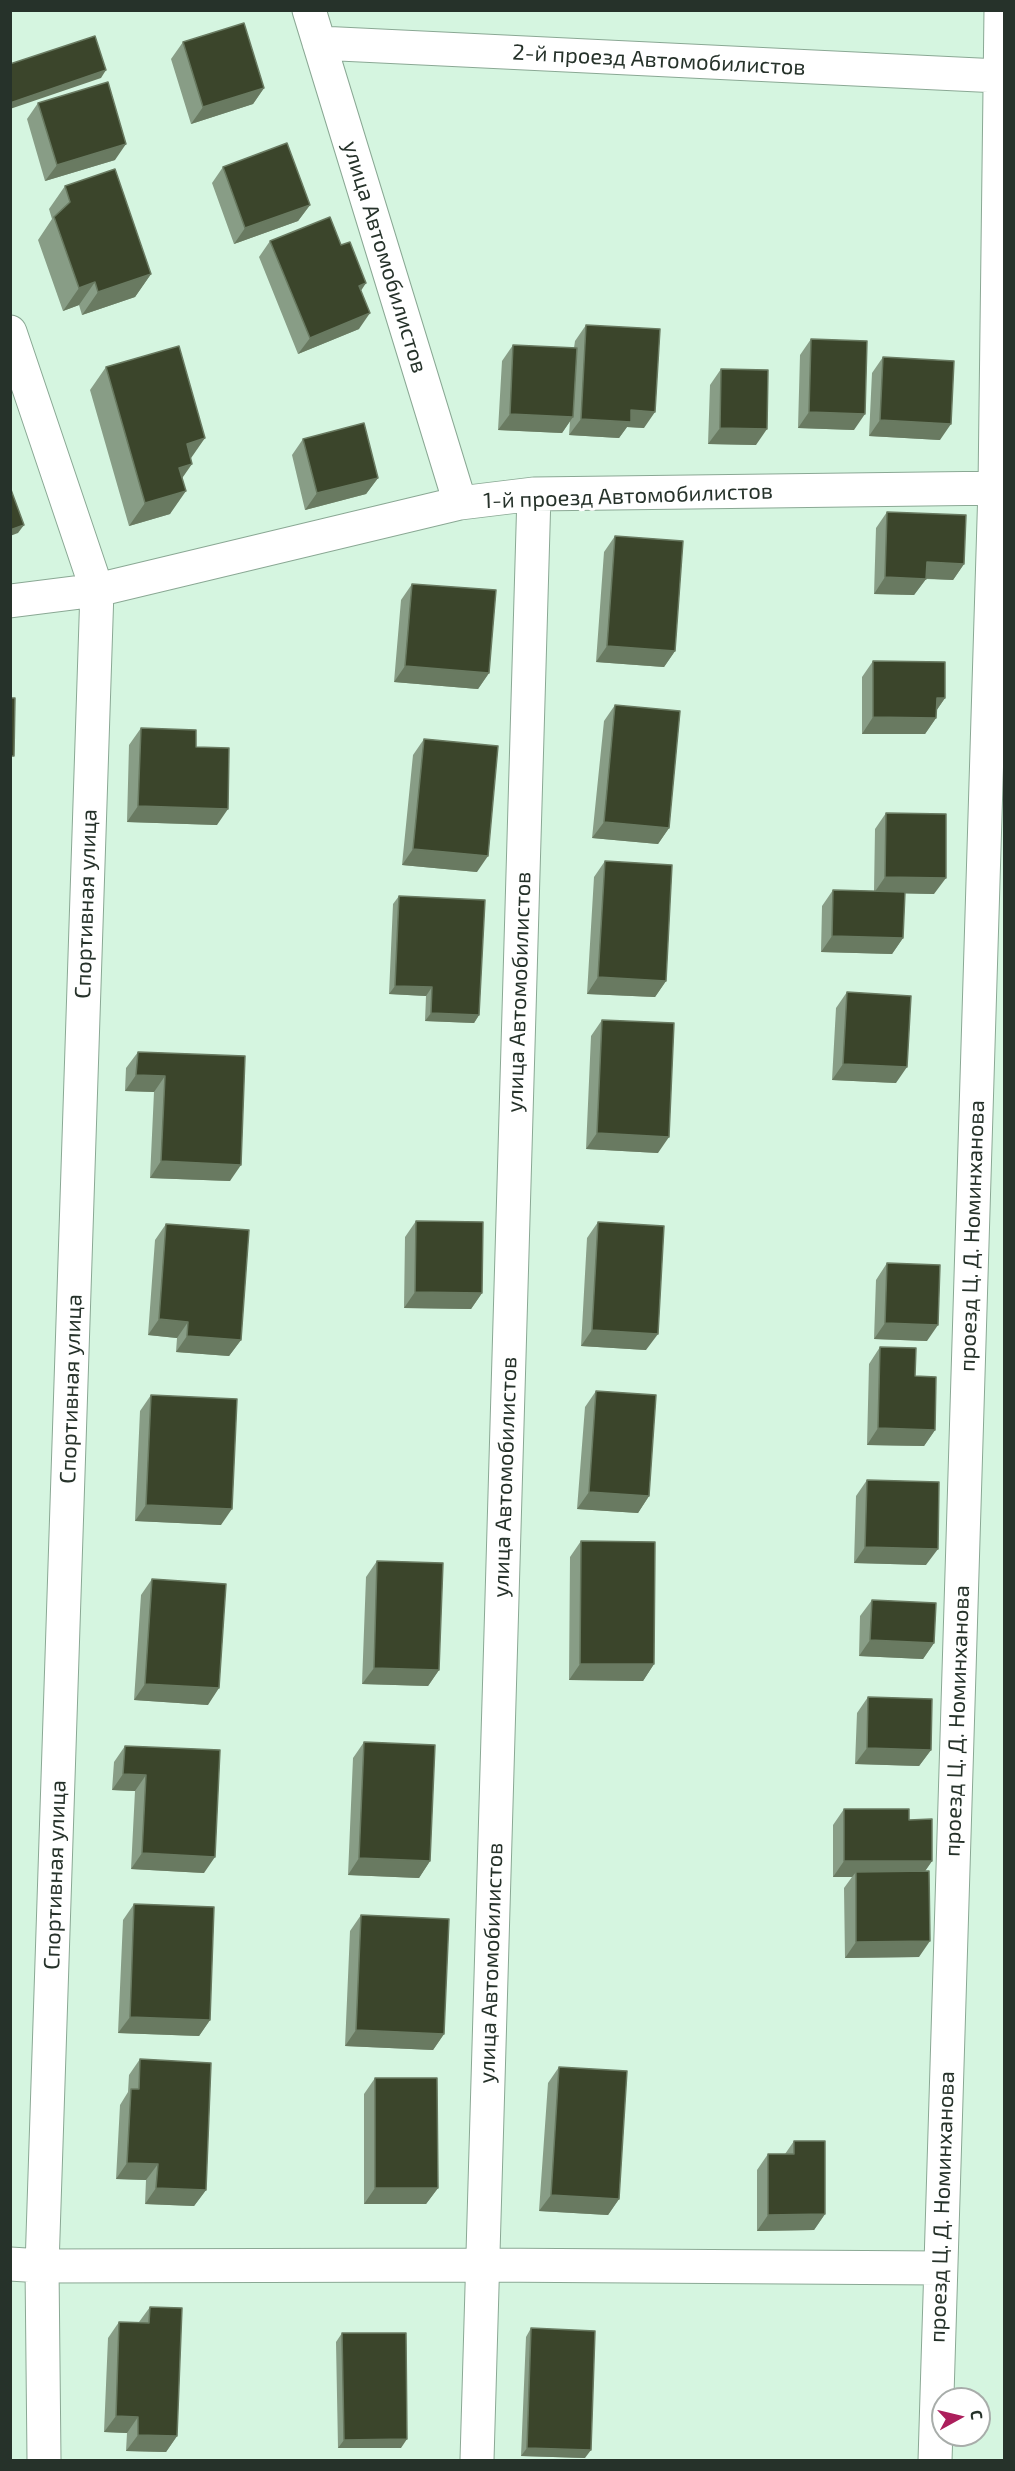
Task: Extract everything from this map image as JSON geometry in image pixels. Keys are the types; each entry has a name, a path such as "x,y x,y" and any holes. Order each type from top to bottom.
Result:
{"street":[{"name":"улица Автомобилистов","path":"309,10 460,502"},
{"name":"проезд Ц. Д. Номинханова","path":"934,2460 1000,487 999,76 1001,10"},
{"name":"2-й проезд Автомобилистов","path":"319,43 999,76"},
{"name":"Спортивная улица","path":"10,332 97,590 42,2266 44,2460"},
{"name":"1-й проезд Автомобилистов","path":"10,601 97,590 460,502 534,494 1000,487"},
{"name":"улица Автомобилистов","path":"477,2460 534,494"},
{"path":"10,2264 42,2266 482,2265 940,2268"}],"building":[{"path":"244,23 264,88 203,107 183,42"},
{"path":"95,36 106,70 10,103 10,64"},
{"path":"108,82 126,144 57,165 38,103"},
{"path":"287,143 310,205 245,228 223,167"},
{"path":"115,169 151,274 98,292 95,282 79,288 54,217 70,202 65,186"},
{"path":"330,217 341,245 350,242 366,283 359,286 370,313 310,338 270,241"},
{"path":"586,325 660,329 655,412 631,410 631,422 581,419"},
{"path":"811,339 867,341 865,414 809,412"},
{"path":"513,345 577,348 573,417 510,414"},
{"path":"179,346 205,438 187,444 192,464 179,468 186,491 145,503 106,367"},
{"path":"883,357 954,361 951,424 880,420"},
{"path":"721,369 768,370 767,429 720,428"},
{"path":"364,423 378,478 317,493 303,439"},
{"path":"10,487 24,525 10,530"},
{"path":"887,512 966,515 964,564 927,562 926,579 885,577"},
{"path":"615,536 683,541 675,651 607,646"},
{"path":"412,584 496,590 489,673 405,666"},
{"path":"873,661 945,662 945,698 937,698 936,718 873,717"},
{"path":"10,698 15,698 14,756 10,756"},
{"path":"615,705 680,711 669,828 604,822"},
{"path":"141,728 196,730 196,747 229,748 228,809 138,806"},
{"path":"424,739 498,746 488,856 413,849"},
{"path":"886,813 946,814 946,878 885,877"},
{"path":"605,861 672,865 666,981 598,977"},
{"path":"833,890 905,892 903,938 832,936"},
{"path":"399,896 485,900 479,1015 431,1013 432,987 395,986"},
{"path":"847,992 911,996 907,1067 843,1064"},
{"path":"602,1020 674,1023 669,1137 597,1133"},
{"path":"138,1052 245,1056 241,1165 161,1161 165,1076 136,1075"},
{"path":"416,1221 483,1222 482,1293 415,1292"},
{"path":"598,1222 664,1226 658,1334 592,1330"},
{"path":"166,1224 249,1230 241,1340 187,1336 188,1322 159,1319"},
{"path":"887,1263 940,1265 938,1325 885,1323"},
{"path":"880,1347 916,1348 915,1376 936,1377 935,1430 878,1428"},
{"path":"596,1391 656,1395 649,1496 589,1492"},
{"path":"151,1395 237,1399 232,1509 146,1505"},
{"path":"867,1480 939,1482 938,1549 865,1547"},
{"path":"581,1541 655,1542 654,1664 580,1664"},
{"path":"377,1561 443,1563 439,1670 374,1668"},
{"path":"152,1579 226,1584 219,1688 145,1684"},
{"path":"872,1600 936,1603 934,1643 870,1640"},
{"path":"868,1697 932,1699 931,1750 867,1748"},
{"path":"364,1742 435,1745 430,1861 359,1858"},
{"path":"125,1746 220,1750 215,1857 142,1853 146,1775 123,1774"},
{"path":"844,1809 909,1809 909,1820 932,1819 932,1861 844,1861"},
{"path":"929,1871 930,1941 856,1942 856,1872"},
{"path":"134,1904 214,1907 210,2020 130,2017"},
{"path":"361,1915 449,1919 444,2034 356,2030"},
{"path":"140,2059 211,2063 206,2190 156,2188 158,2164 127,2163 131,2089 139,2089"},
{"path":"559,2067 627,2071 619,2199 551,2195"},
{"path":"375,2078 437,2078 438,2188 375,2188"},
{"path":"794,2141 825,2141 825,2214 768,2215 768,2154 794,2154"},
{"path":"150,2307 182,2308 177,2436 138,2435 138,2417 116,2416 119,2322 149,2323"},
{"path":"531,2328 595,2331 591,2450 527,2448"},
{"path":"342,2333 406,2333 407,2439 344,2440"}]}
